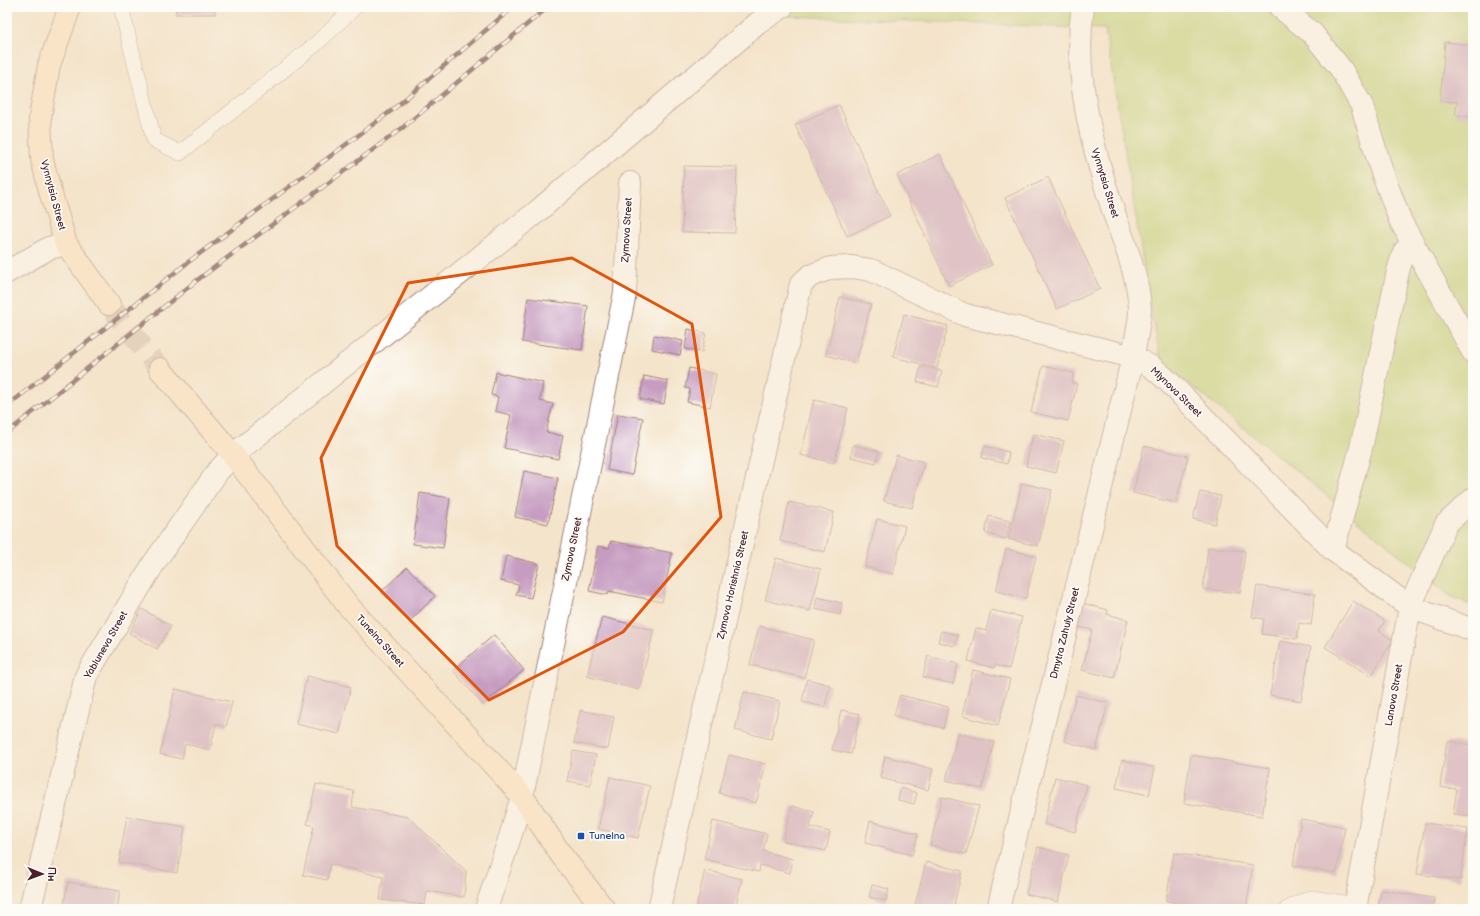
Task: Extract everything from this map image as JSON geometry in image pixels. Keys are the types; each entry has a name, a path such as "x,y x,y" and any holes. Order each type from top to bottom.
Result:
{"main road":[{"name":"Vynnytsia Street","path":"66,244 42,158 40,118 49,65 70,7"},
{"path":"66,244 109,304"},
{"name":"Tunelna Street","path":"160,369 232,455 350,608 522,796 562,856 604,909"}],"street":[{"name":"Yabluneva Street","path":"30,909 86,676 154,563 218,470 232,455 539,210 758,23 782,7"},
{"name":"Vynnytsia Street","path":"1083,7 1080,28 1080,61 1094,145 1111,204 1132,266 1138,291 1140,310 1133,357"},
{"path":"1280,7 1313,34 1341,68 1362,106 1381,169 1400,220 1473,352"},
{"name":"Zymova Street","path":"486,909 522,796 625,292 630,183"},
{"path":"1333,550 1361,448 1398,271 1404,252 1413,243"},
{"path":"7,272 49,248 66,244"},
{"name":"Mlynova Street","path":"820,271 841,267 871,270 965,315 1133,357 1152,367 1168,381 1333,550 1410,606 1473,630"},
{"name":"Zymova Horishnia Street","path":"659,909 801,284 810,276 820,271"},
{"name":"Dmytra Zahuly Street","path":"998,909 1133,357"},
{"name":"Lanova Street","path":"1355,907 1410,606 1446,524 1473,499"}],"lane":[{"path":"121,7 154,140 180,153 316,44 355,7"},
{"path":"1287,909 1302,901 1312,898 1355,907"}],"highlighted area":[{"path":"572,258 692,324 721,517 623,632 489,700 337,546 321,458 408,283"}],"green space":[{"path":"768,7 1473,7 1473,606 1450,596 1161,361 1150,304 1105,29 763,15"}],"building":[{"path":"176,7 215,7 215,14 176,14"},
{"path":"1445,42 1473,45 1473,117 1455,115 1457,102 1440,101"},
{"path":"839,105 890,216 847,236 795,125"},
{"path":"940,154 992,265 949,286 897,175"},
{"path":"684,166 737,167 735,233 682,232"},
{"path":"1048,177 1100,289 1057,309 1005,198"},
{"path":"840,297 871,304 856,363 826,355"},
{"path":"528,298 588,306 582,350 522,342"},
{"path":"904,314 948,326 937,368 893,357"},
{"path":"688,329 706,333 702,352 685,349"},
{"path":"654,335 683,341 680,355 652,349"},
{"path":"921,366 942,371 938,387 917,382"},
{"path":"1043,366 1074,373 1072,383 1077,384 1068,421 1031,412"},
{"path":"689,368 716,374 710,407 687,402 690,389 685,388"},
{"path":"496,372 543,383 540,401 553,404 546,432 563,436 558,459 504,448 511,415 495,411 498,397 491,395"},
{"path":"644,376 668,381 664,404 640,399"},
{"path":"814,400 848,408 834,463 801,455"},
{"path":"618,414 643,418 632,475 607,470"},
{"path":"1033,434 1064,441 1056,473 1026,466"},
{"path":"853,445 879,451 876,463 851,457"},
{"path":"984,446 1009,452 1007,464 982,458"},
{"path":"1144,446 1188,456 1176,503 1133,493"},
{"path":"896,455 924,462 912,508 884,501"},
{"path":"524,471 558,478 548,524 515,517"},
{"path":"1022,483 1052,490 1038,546 1008,539"},
{"path":"1200,492 1221,496 1215,524 1193,519"},
{"path":"420,493 450,498 443,548 413,544"},
{"path":"789,502 834,512 825,552 780,541"},
{"path":"989,516 1010,521 1006,539 985,533"},
{"path":"877,519 905,526 893,574 865,567"},
{"path":"611,541 672,553 662,602 609,591 608,595 589,591 598,546 609,548"},
{"path":"1208,547 1245,551 1240,593 1203,589"},
{"path":"1006,549 1036,556 1026,598 996,591"},
{"path":"506,556 539,564 531,598 516,595 519,585 501,581"},
{"path":"776,558 821,569 810,611 765,600"},
{"path":"407,567 435,596 410,621 381,592"},
{"path":"1257,586 1315,594 1311,625 1299,623 1297,639 1262,634 1264,619 1252,617"},
{"path":"817,597 842,603 840,615 815,609"},
{"path":"1353,601 1385,621 1379,631 1393,640 1371,676 1325,647"},
{"path":"1082,603 1108,610 1107,614 1128,620 1114,678 1082,670 1092,630 1076,626"},
{"path":"142,609 171,626 157,649 129,633"},
{"path":"991,610 1022,617 1009,669 995,665 994,668 968,661 976,628 986,631"},
{"path":"602,617 654,630 639,690 587,676"},
{"path":"759,626 814,640 804,678 750,665"},
{"path":"941,631 958,635 955,646 938,642"},
{"path":"494,635 524,670 483,705 453,670"},
{"path":"1280,641 1311,647 1301,701 1270,695"},
{"path":"928,656 958,664 953,684 923,677"},
{"path":"973,670 1010,679 998,726 962,716"},
{"path":"307,676 351,687 339,734 296,724"},
{"path":"807,679 830,685 825,707 802,702"},
{"path":"175,689 232,702 226,727 216,724 210,750 185,744 182,759 160,754"},
{"path":"744,692 780,701 771,739 735,730"},
{"path":"900,695 948,707 943,728 894,716"},
{"path":"1076,695 1108,703 1096,750 1064,741"},
{"path":"580,710 614,717 608,749 574,743"},
{"path":"841,710 860,714 851,754 832,750"},
{"path":"958,733 994,742 982,789 946,780"},
{"path":"1447,741 1473,745 1473,803 1471,816 1453,814 1457,789 1440,787"},
{"path":"573,751 596,755 590,785 567,781"},
{"path":"729,755 766,764 756,803 719,793"},
{"path":"1191,755 1270,768 1262,816 1184,803"},
{"path":"885,756 933,769 928,790 880,778"},
{"path":"1122,760 1155,768 1149,795 1116,788"},
{"path":"610,777 650,786 638,838 598,829"},
{"path":"1055,777 1087,785 1075,832 1044,824"},
{"path":"316,784 354,791 352,807 408,817 466,871 464,897 427,891 425,905 380,900 383,877 330,864 327,880 303,875 314,826 307,824"},
{"path":"901,788 917,793 914,804 898,800"},
{"path":"942,797 979,806 966,854 930,845"},
{"path":"792,806 814,812 810,827 830,832 826,851 783,841"},
{"path":"127,816 185,827 177,873 119,862"},
{"path":"1301,819 1345,827 1336,873 1293,865"},
{"path":"713,821 767,834 763,851 793,859 790,873 760,865 759,872 704,859"},
{"path":"870,821 918,834 912,855 865,843"},
{"path":"1425,823 1468,829 1460,880 1417,874"},
{"path":"1038,847 1069,855 1058,902 1026,894"},
{"path":"1174,853 1253,865 1246,909 1214,909 1166,901"},
{"path":"926,862 962,871 953,909 914,909"},
{"path":"705,870 742,879 735,909 696,908"},
{"path":"68,882 120,891 117,909 63,909"},
{"path":"872,885 889,889 886,901 869,897"},
{"path":"1381,890 1434,898 1432,909 1378,909"}],"tunnel":[{"path":"109,304 160,369"}],"railway":[{"path":"7,406 187,263 391,111 513,7"},
{"path":"7,433 196,281 401,129 548,7"}],"place":[{"name":"Tunelna","path":"581,836"}]}
